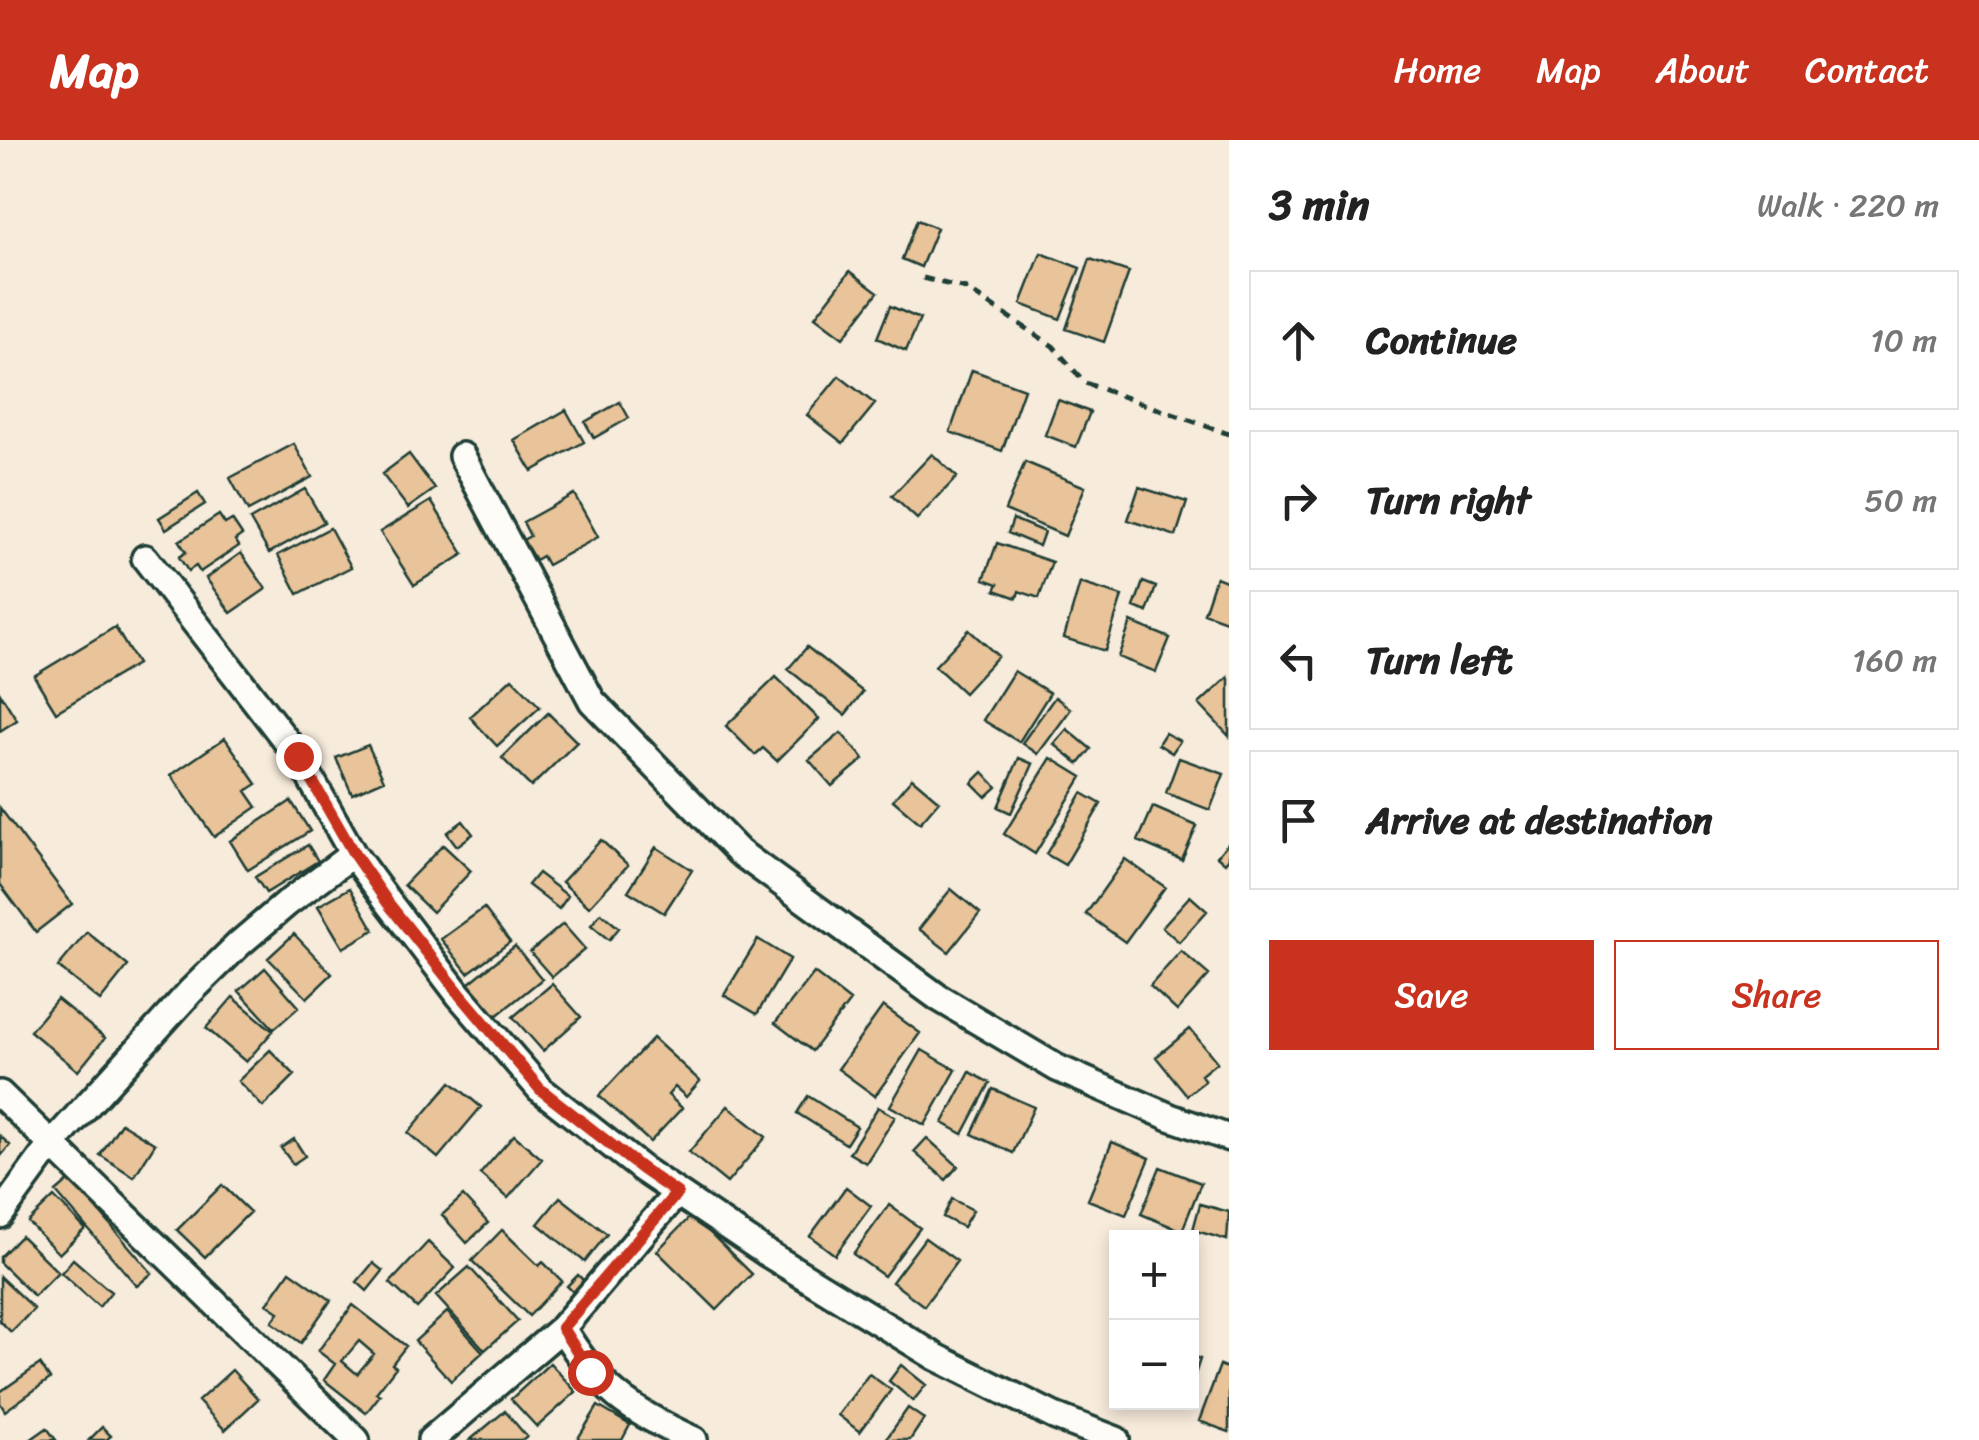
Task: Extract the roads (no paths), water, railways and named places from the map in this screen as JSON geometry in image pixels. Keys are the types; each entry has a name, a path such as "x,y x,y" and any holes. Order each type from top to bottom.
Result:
{"street":[{"path":"462,456 592,701 739,852 938,998 1057,1068 1229,1138"},
{"path":"145,558 298,756 354,854 460,994 540,1089 677,1193 936,1358 1054,1416 1116,1440"},
{"path":"0,1215 52,1144 190,991 286,904 354,854"},
{"path":"0,1094 356,1440"},
{"path":"432,1440 562,1328 677,1193"},
{"path":"562,1328 590,1372 620,1400 694,1440"}]}
